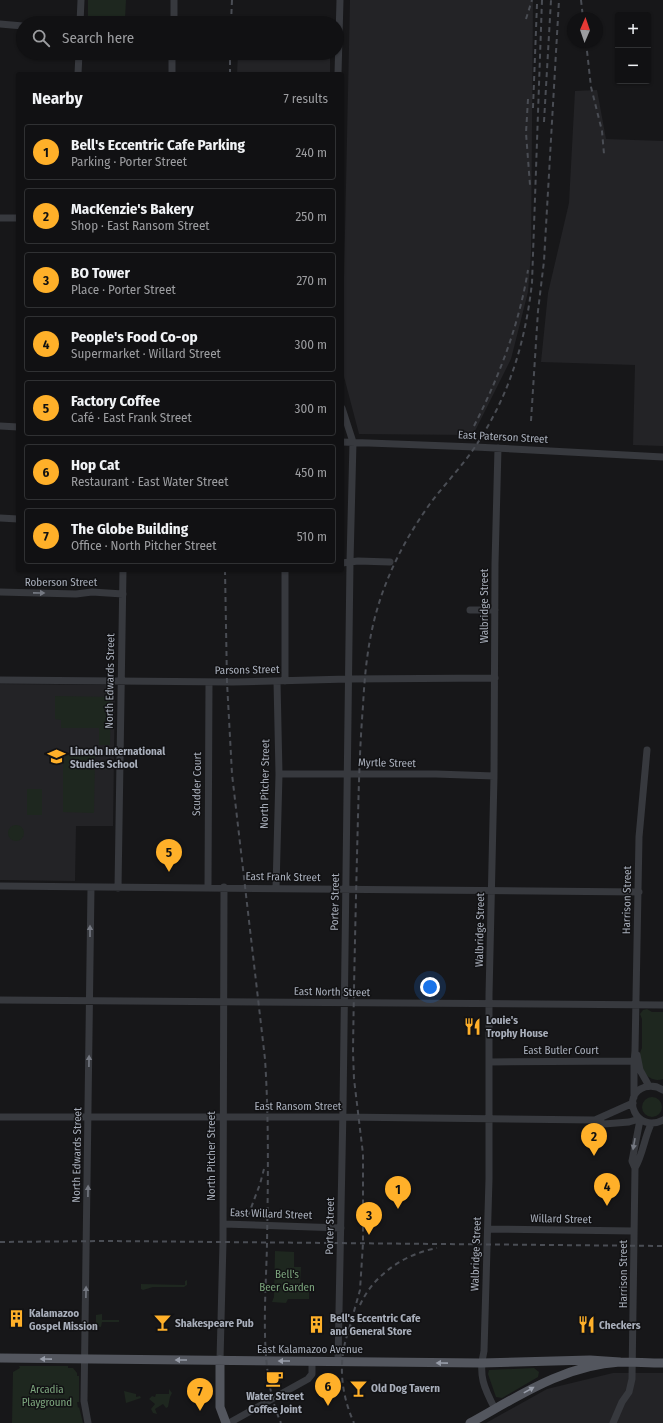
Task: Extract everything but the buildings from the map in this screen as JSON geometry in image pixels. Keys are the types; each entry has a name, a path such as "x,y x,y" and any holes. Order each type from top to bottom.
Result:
{"main road":[{"name":"East Kalamazoo Avenue","path":"0,1358 312,1362 481,1363 584,1360 620,1362"},
{"name":"North Pitcher Street","path":"220,1360 220,1407 227,1423"},
{"path":"470,1423 544,1382 583,1369 620,1362 663,1363"}],"street":[{"path":"80,16 81,0"},
{"path":"174,0 174,16"},
{"path":"339,16 340,0"},
{"path":"0,24 16,25"},
{"path":"78,72 79,60"},
{"path":"172,60 172,72"},
{"path":"338,60 338,72"},
{"path":"0,218 16,218"},
{"path":"344,417 353,442"},
{"path":"0,426 16,427"},
{"name":"East Paterson Street","path":"344,442 498,448 663,457"},
{"name":"Porter Street","path":"338,1362 345,1003 348,679 346,563 353,442"},
{"name":"Walbridge Street","path":"494,1409 483,1384 481,1363 484,1351 489,1179 489,1005 494,776 498,448"},
{"path":"0,518 16,519"},
{"path":"346,563 390,562"},
{"name":"North Edwards Street","path":"118,888 120,682 123,572"},
{"name":"North Pitcher Street","path":"276,888 278,774 285,572"},
{"name":"Roberson Street","path":"0,592 123,594"},
{"path":"470,610 495,610"},
{"name":"Parsons Street","path":"0,680 209,682 494,678"},
{"name":"Scudder Court","path":"208,887 209,682"},
{"name":"Harrison Street","path":"633,1100 639,837 647,750"},
{"name":"Myrtle Street","path":"278,774 347,773 494,776"},
{"name":"East Frank Street","path":"0,886 638,892"},
{"name":"North Edwards Street","path":"88,1423 84,1401 91,886"},
{"name":"North Pitcher Street","path":"220,1360 223,1224 224,887"},
{"name":"East North Street","path":"0,1000 489,1005 663,1005"},
{"name":"Harrison Street","path":"635,1051 640,1070 649,1086"},
{"name":"East Butler Court","path":"489,1062 634,1061"},
{"path":"649,1086 662,1088"},
{"name":"East Ransom Street","path":"596,1120 633,1100 642,1088 649,1086"},
{"path":"633,1100 633,1109 640,1120 651,1124 658,1123 663,1120"},
{"name":"East Ransom Street","path":"0,1117 342,1117 596,1120 604,1124 640,1120"},
{"name":"Harrison Street","path":"612,1423 622,1402 631,1388 633,1363 635,1168 632,1160 640,1120"},
{"name":"Harrison Street","path":"635,1168 641,1158 646,1134 651,1124"},
{"name":"East Willard Street","path":"223,1224 341,1228"},
{"name":"Willard Street","path":"488,1229 634,1231"},
{"path":"227,1423 308,1378 312,1374 312,1362"}],"shaded area":[{"path":"350,0 533,0 531,253 528,292 511,359 473,435 359,434 344,377 344,277"},
{"path":"238,60 330,60 330,72 237,72"},
{"path":"597,90 606,139 663,141 663,446 633,445 635,365 541,362 548,293 569,203 575,91"},
{"name":"Lincoln International Studies School","path":"0,684 115,685 113,826 76,826 75,881 0,880"},
{"path":"613,1373 663,1373 663,1423 486,1423 547,1389"}],"green space":[{"path":"88,0 126,0 125,16 88,16"},
{"path":"55,696 111,697 110,745 99,745 99,728 61,728 61,720 55,719"},
{"path":"63,754 95,755 94,813 63,812"},
{"path":"27,789 42,789 42,815 27,815"},
{"path":"13,825 19,825 24,830 22,839 19,841 13,841 8,836 8,830"},
{"path":"647,1009 652,1012 663,1012 663,1079 657,1080 651,1078 643,1070 641,1065 640,1053 642,1048 642,1019 640,1014 643,1010"},
{"path":"652,1097 659,1100 662,1107 659,1114 652,1117 645,1114 642,1107 645,1100"},
{"name":"Bell's Beer Garden","path":"275,1251 294,1252 294,1267 301,1267 300,1285 309,1285 309,1299 288,1299 286,1303 272,1302 274,1297"},
{"path":"187,1280 187,1285 184,1287 153,1287 143,1290 141,1289 141,1284 185,1285 185,1281"},
{"path":"102,1314 102,1320 119,1320 119,1322 102,1322 101,1327 96,1326 96,1315"},
{"name":"Arcadia Playground","path":"19,1366 68,1366 68,1368 73,1368 77,1373 77,1376 79,1376 79,1402 77,1402 83,1423 12,1423 13,1372 20,1368"},
{"path":"534,1368 539,1372 538,1377 502,1398 496,1397 488,1374 489,1370"},
{"path":"169,1389 172,1393 168,1407 166,1408 163,1404 155,1409 157,1414 153,1413 151,1409 155,1404 149,1399 152,1396 155,1397 156,1394 169,1394"},
{"path":"124,1391 136,1394 136,1397 140,1396 141,1398 126,1403"}],"railway":[{"path":"231,16 232,0"},
{"path":"526,19 532,0"},
{"path":"349,1329 360,1290 363,1243 363,1154 354,1079 353,1052 360,761 368,649 382,594 398,557 424,512 470,454 487,428 506,389 520,348 532,283 542,0"},
{"path":"544,122 551,0"},
{"path":"531,421 538,311 544,261 559,0"},
{"path":"581,0 582,12"},
{"path":"533,108 537,4"},
{"path":"587,48 591,87 602,131 604,154"},
{"path":"230,60 230,72"},
{"path":"528,99 526,133 530,185"},
{"path":"474,426 492,389 514,331 528,270"},
{"path":"225,572 227,682 232,774 265,1059 268,1151 265,1311 266,1358 274,1403 281,1423"},
{"path":"248,1216 264,1169"},
{"path":"0,1242 108,1241 663,1246"},
{"path":"360,1305 373,1284 392,1267 413,1255 437,1248"},
{"path":"351,1325 344,1349 342,1374 343,1387 349,1411 354,1423"}],"place":[{"name":"Lincoln International Studies School","path":"57,757"},
{"name":"Factory Coffee","path":"169,872"},
{"name":"Louie's Trophy House","path":"473,1026"},
{"name":"MacKenzie's Bakery","path":"594,1156"},
{"name":"People's Food Co-op","path":"607,1206"},
{"name":"Bell's Eccentric Cafe Parking","path":"398,1209"},
{"name":"BO Tower","path":"369,1235"},
{"name":"Kalamazoo Gospel Mission","path":"16,1319"},
{"name":"Shakespeare Pub","path":"162,1323"},
{"name":"Bell's Eccentric Cafe and General Store","path":"317,1324"},
{"name":"Checkers","path":"586,1325"},
{"name":"Water Street Coffee Joint","path":"275,1378"},
{"name":"Old Dog Tavern","path":"358,1388"},
{"name":"Hop Cat","path":"328,1406"},
{"name":"The Globe Building","path":"200,1411"}]}
